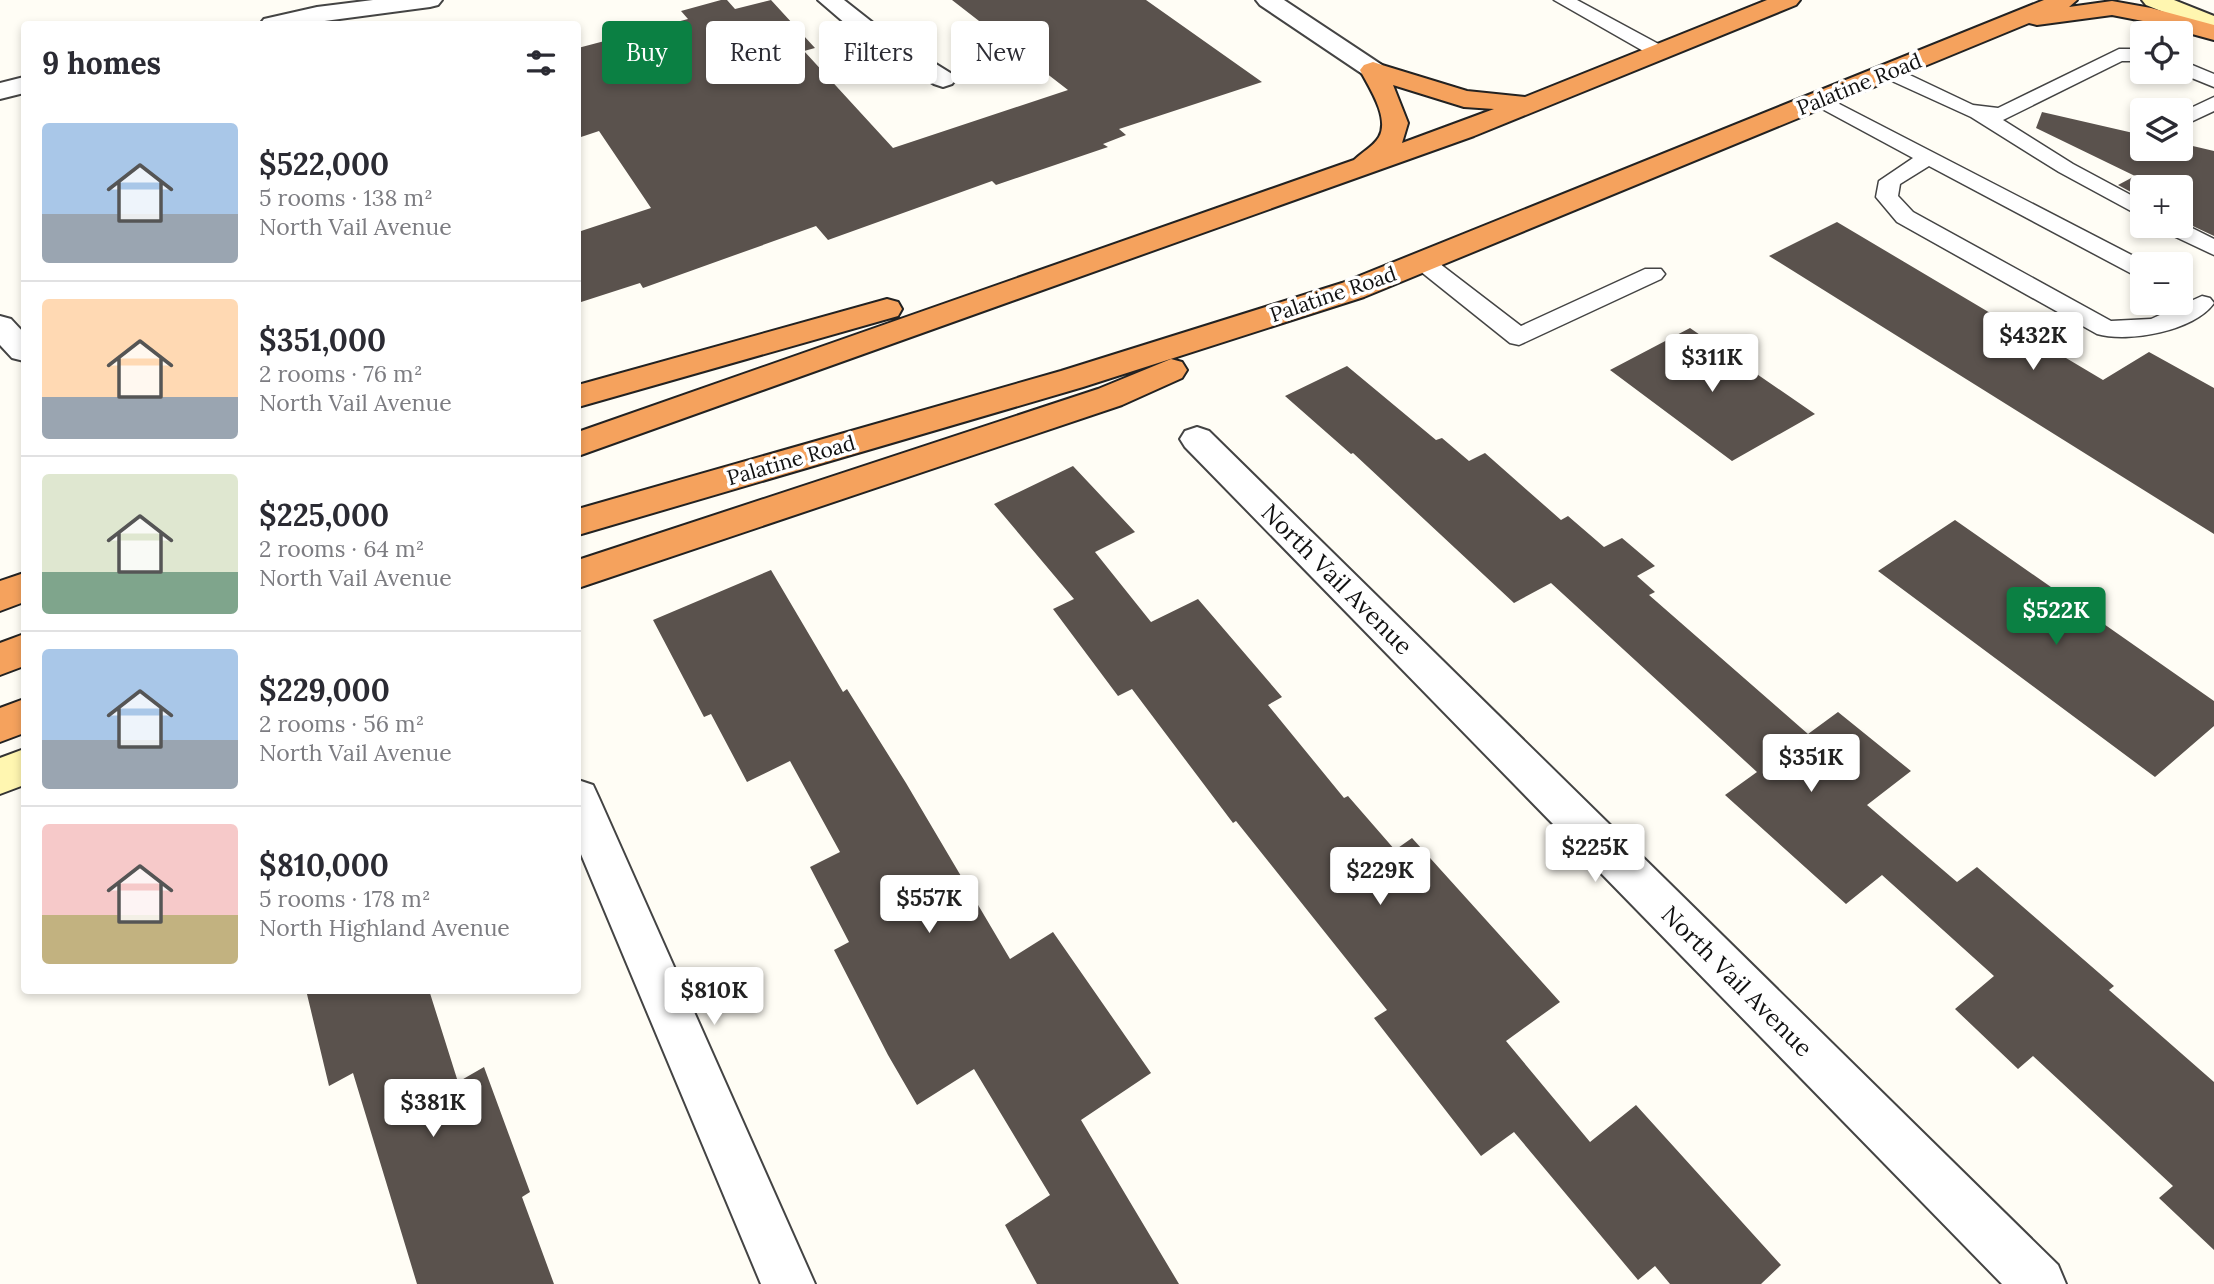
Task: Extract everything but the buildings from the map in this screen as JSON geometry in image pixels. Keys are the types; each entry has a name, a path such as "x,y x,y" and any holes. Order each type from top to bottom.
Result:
{"highway":[{"name":"Palatine Road","path":"581,521 1072,379 1353,290 2065,0"},
{"path":"581,442 1532,104 1783,1"},
{"path":"2011,22 2112,8 2151,15 2214,33"},
{"path":"1373,70 1464,99 1532,104"},
{"path":"1365,164 1392,139 1394,121 1387,97 1373,70"},
{"path":"581,395 1239,208"},
{"path":"581,573 1110,397 1353,290"},
{"path":"0,596 21,588"},
{"path":"0,659 21,651"},
{"path":"0,725 21,717"}],"main road":[{"path":"2154,0 2214,25"},
{"path":"0,776 21,768"}],"street":[{"path":"286,21 317,14 391,9 430,0"},
{"path":"830,0 877,38 943,79"},
{"path":"1268,0 1373,70"},
{"path":"0,91 21,86"},
{"path":"0,326 21,349"},
{"name":"North Vail Avenue","path":"1197,439 2039,1284"},
{"path":"581,805 788,1284"}],"lane":[{"path":"1563,0 1659,52"},
{"path":"1978,113 2001,114 2119,55 2130,55"},
{"path":"2193,71 2214,80"},
{"path":"1888,72 1978,113 2078,175 2130,203"},
{"path":"1820,100 2130,264"},
{"path":"2193,114 2214,103"},
{"path":"1929,157 1890,181 1887,197 1905,217 2106,329 2136,331 2175,321 2208,306"},
{"path":"2078,175 2101,161"},
{"path":"2193,237 2214,248"},
{"path":"1423,262 1519,337 1653,274"}]}
